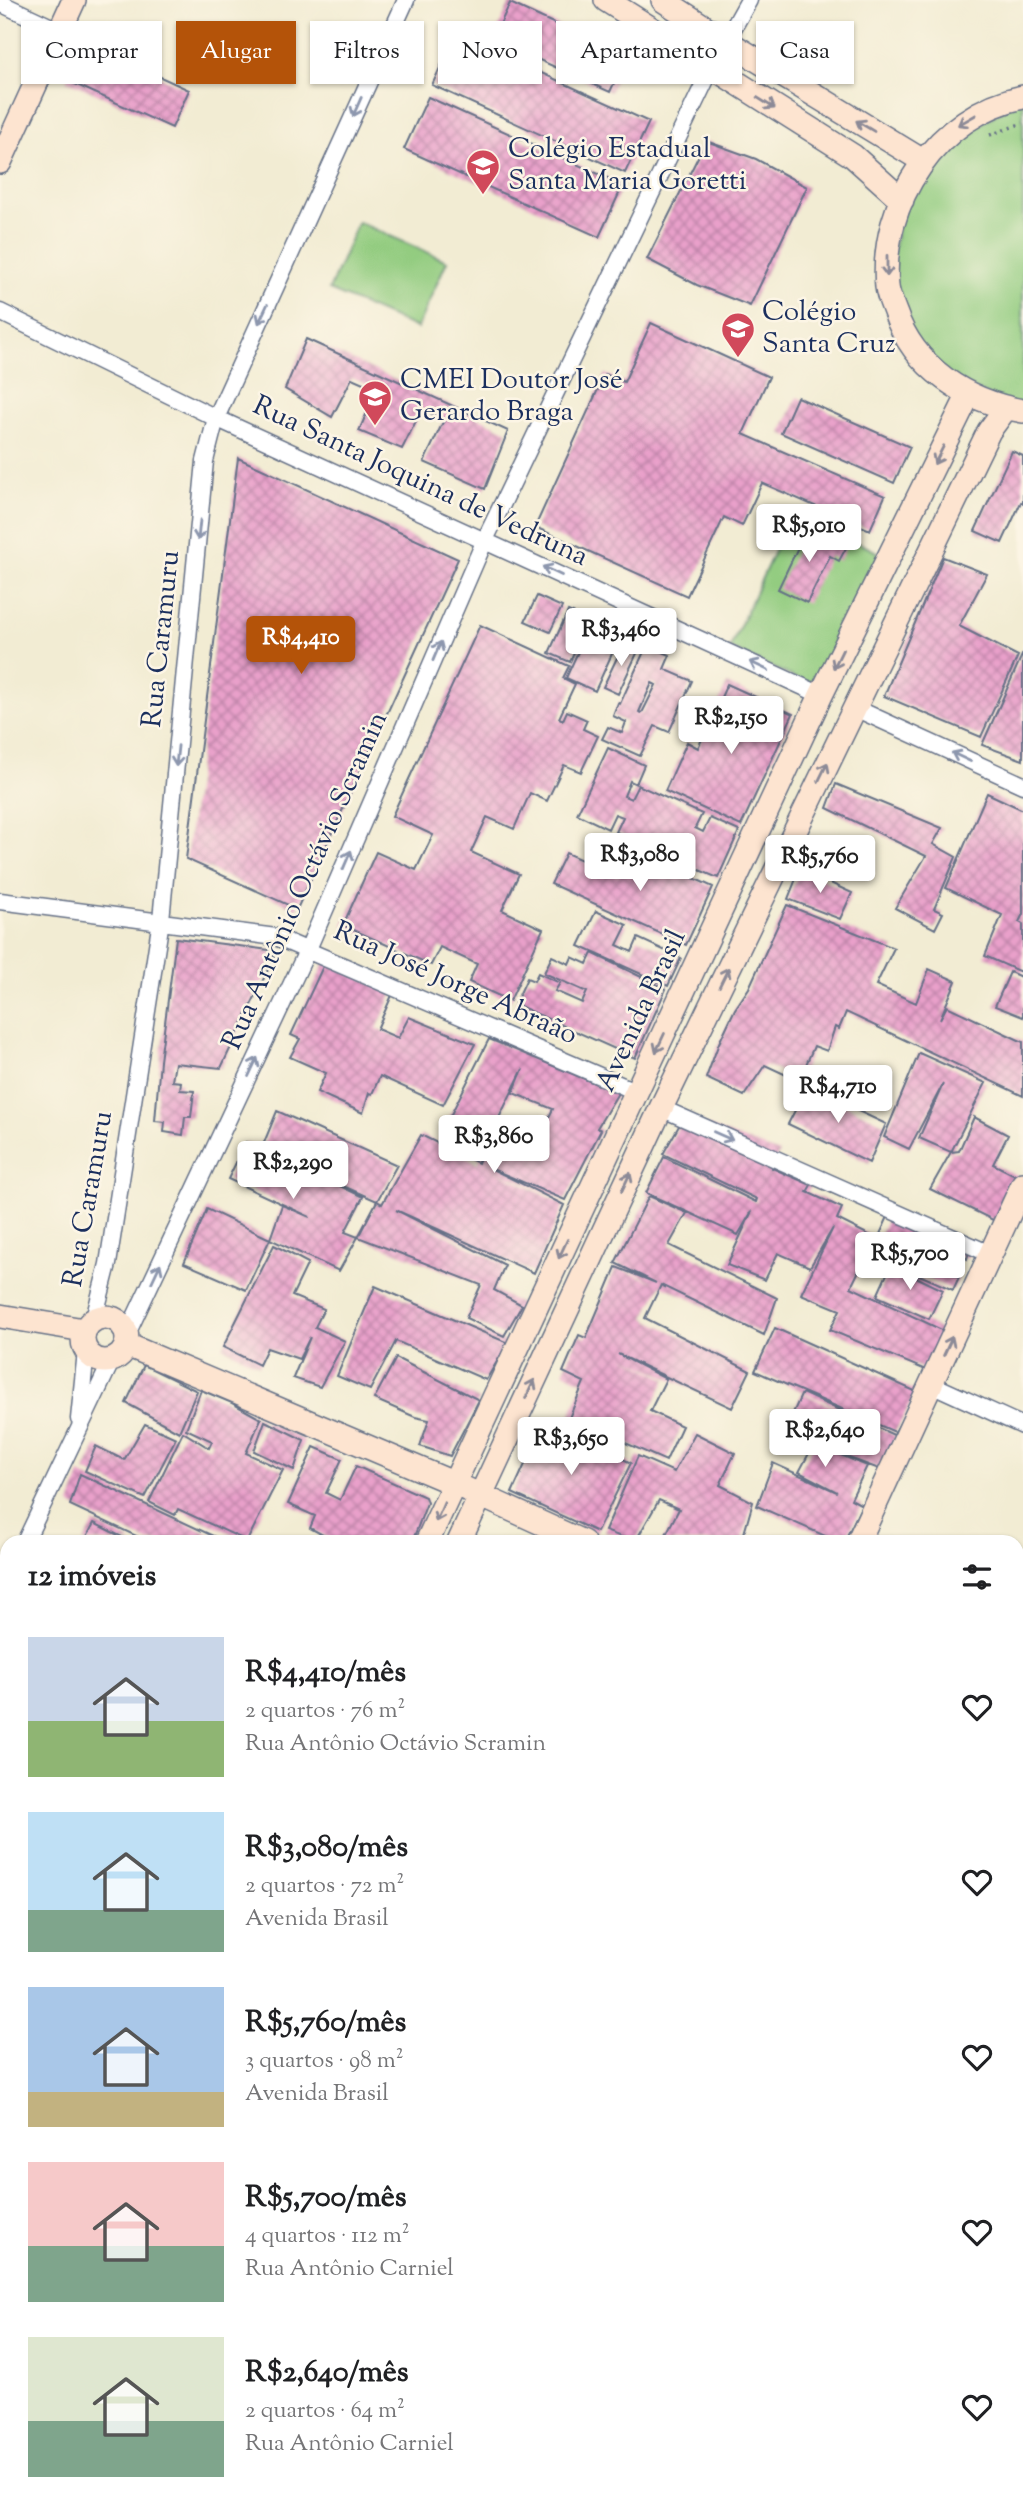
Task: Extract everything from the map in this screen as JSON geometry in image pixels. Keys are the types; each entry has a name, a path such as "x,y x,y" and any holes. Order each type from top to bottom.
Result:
{"main road":[{"path":"65,21 74,0"},
{"path":"606,0 638,21"},
{"path":"663,0 695,21"},
{"path":"742,51 923,161"},
{"path":"0,162 36,84"},
{"path":"735,84 853,156 902,200"},
{"path":"1015,409 969,394 931,369 902,333 887,289 887,244 902,200 923,161 957,126 999,102 1023,97"},
{"name":"Avenida Brasil","path":"430,1535 821,695 969,394"},
{"name":"Avenida Brasil","path":"462,1535 661,1108 989,431 1015,409"},
{"path":"861,1535 1023,1184"},
{"path":"0,1316 88,1334"},
{"path":"88,1334 108,1317 115,1319 121,1323 122,1347"},
{"path":"88,1334 97,1360 122,1347 453,1483 568,1535"}],"street":[{"name":"Rua Caramuru","path":"88,1334 108,1264 160,920 205,461 216,418 405,0"},
{"path":"738,21 750,0"},
{"path":"0,3 39,21"},
{"name":"Rua Antônio Octávio Scramin","path":"28,1535 78,1429 122,1347 308,949 485,540 704,84"},
{"name":"Rua Santa Joquina de Vedruna","path":"0,312 216,418 821,695"},
{"path":"855,708 1023,785"},
{"name":"Rua José Jorge Abraão","path":"0,901 276,937 637,1093"},
{"path":"661,1108 990,1254"},
{"name":"Rua Antônio Octávio Scramin","path":"78,1429 88,1334"},
{"path":"931,1384 1023,1426"}],"path":[{"path":"979,139 1023,123"}],"green space":[{"path":"1023,97 1023,411 931,369 887,290 902,200 923,161"},
{"path":"358,222 447,261 417,328 329,290"},
{"path":"793,510 883,555 817,688 730,648"}],"building":[{"path":"510,3 556,24 556,68 542,61 542,21 502,21"},
{"path":"438,72 438,84 542,84 542,73 556,80 556,84 566,84 649,122 625,173 432,85"},
{"path":"162,78 189,90 172,128 75,84 162,84"},
{"path":"592,84 614,84 610,92"},
{"path":"428,97 623,185 599,237 404,149"},
{"path":"706,141 756,159 807,187 750,306 697,285 647,259"},
{"path":"651,323 769,377 743,434 885,496 870,530 762,483 742,526 724,517 687,596 535,527 605,374 624,382"},
{"path":"306,339 508,431 485,489 424,462 444,420 422,409 402,449 359,431 377,389 352,378 332,417 285,389"},
{"path":"797,397 910,447 894,483 781,433"},
{"path":"1012,451 1023,456 1023,503 1021,502 1002,543 975,531"},
{"path":"238,458 458,559 297,909 186,859"},
{"path":"799,526 846,548 839,561 830,556 807,603 778,589 801,541 794,538"},
{"path":"943,557 987,574 959,626 1018,656 981,737 884,696"},
{"path":"537,596 562,607 550,632 525,621"},
{"path":"568,611 589,620 570,662 549,653"},
{"path":"480,625 569,666 563,678 575,684 559,718 563,720 567,711 587,720 583,729 598,736 581,772 564,765 547,801 530,793 514,829 487,817 471,852 519,874 502,910 543,929 510,1001 469,982 477,964 440,947 431,965 343,925 376,852 416,870 433,835 392,816"},
{"path":"587,632 616,645 595,691 566,678"},
{"path":"624,643 639,649 618,694 603,687"},
{"path":"647,645 670,655 664,669 692,681 669,732 655,726 640,756 602,739 608,727 622,733 626,722 613,716 618,703 620,704","holes":["652,683 656,685 642,713 639,712"]},
{"path":"1023,653 1023,760 982,745"},
{"path":"727,684 793,714 741,826 665,791 687,742 698,748"},
{"path":"608,748 644,765 636,784 630,781 624,796 631,799 638,785 702,814 695,828 703,832 710,818 739,831 718,878 685,864 692,849 686,847 680,861 616,832 623,817 615,814 608,829 577,814"},
{"path":"836,784 942,828 933,844 956,857 934,909 943,913 935,929 895,908 926,856 827,808"},
{"path":"987,793 1023,810 1023,914 1019,922 1023,924 1023,973 985,956 1002,915 946,888"},
{"path":"631,849 713,887 686,945 551,884 566,853 618,876"},
{"path":"800,869 852,893 840,919 788,899"},
{"path":"787,905 894,948 876,985 916,1003 929,969 956,981 940,1019 947,1006 1023,1042 1023,1096 846,1012 839,1029 835,1027 827,1051 814,1046 799,1081 765,1065 744,1096 706,1078 719,1043 735,1009 749,988"},
{"path":"596,911 627,925 617,945 632,952 638,938 681,958 668,986 579,946"},
{"path":"176,938 269,950 274,957 221,1068 175,1063 172,1081 181,1082 180,1090 194,1091 191,1117 185,1117 183,1135 164,1132 165,1122 155,1121"},
{"path":"592,953 666,989 635,1058 515,1004 527,978 534,981 538,973 560,983 555,991 582,1003 587,992 544,973 552,956 569,964 572,957 587,964"},
{"path":"325,962 393,993 377,1029 398,1038 409,1017 475,1044 443,1105 380,1076 372,1094 369,1093 363,1113 317,1092 326,1073 290,1057 300,1039 291,1035"},
{"path":"1010,972 1023,978 1023,1017 995,1006"},
{"path":"489,1039 618,1093 597,1128 601,1130 565,1200 492,1169 564,1205 534,1273 396,1210 505,1265 494,1290 522,1305 504,1336 466,1318 481,1285 358,1237 377,1201 382,1204 421,1135 478,1163 480,1158 439,1138","holes":["523,1069 513,1093 553,1109 537,1141 496,1124"]},
{"path":"919,1053 986,1083 951,1152 919,1138 943,1084 909,1149 884,1137"},
{"path":"807,1087 886,1124 869,1163 788,1124"},
{"path":"277,1111 397,1165 377,1201 296,1165 363,1197 345,1232 358,1237 339,1271 270,1239 282,1205 310,1217 228,1179 246,1142 261,1150"},
{"path":"684,1117 779,1153 772,1168 811,1185 807,1192 842,1208 837,1219 875,1238 851,1287 944,1331 928,1371 830,1330 840,1310 801,1294 833,1228 810,1267 778,1253 765,1280 727,1265 752,1211 738,1235 646,1193 664,1157 756,1202 757,1199 663,1154"},
{"path":"974,1117 1008,1135 993,1164 1023,1179 1001,1224 930,1189 951,1152 959,1151"},
{"path":"649,1196 687,1213 669,1245 777,1298 764,1335 661,1285 645,1318 750,1371 732,1408 618,1354 666,1379 650,1411 682,1426 666,1461 569,1418 584,1382 563,1372 579,1335 586,1338 616,1267 656,1283 615,1263"},
{"path":"207,1209 270,1239 246,1290 184,1263"},
{"path":"891,1210 931,1230 911,1271 871,1254"},
{"path":"933,1236 969,1251 967,1259 947,1249 940,1268 959,1277 953,1290 917,1274"},
{"path":"274,1245 308,1263 292,1296 324,1309 315,1327 345,1341 320,1387 293,1378 310,1337 299,1359 267,1348 259,1365 223,1347"},
{"path":"891,1265 943,1290 929,1319 877,1296"},
{"path":"375,1286 508,1343 486,1380 396,1341 370,1390 337,1376"},
{"path":"775,1328 917,1392 895,1432 755,1371"},
{"path":"396,1358 479,1400 450,1456 420,1446 429,1420 415,1417 374,1399"},
{"path":"144,1365 197,1391 179,1432 126,1403"},
{"path":"201,1390 261,1419 246,1453 283,1470 250,1535 234,1535 178,1509 175,1515 149,1502 183,1432 209,1448 212,1441 186,1429"},
{"path":"802,1393 896,1436 879,1469 836,1453 867,1466 851,1499 862,1505 847,1535 823,1535 757,1506 773,1463 837,1492 799,1472 814,1444 784,1433"},
{"path":"545,1420 631,1463 597,1532 512,1493"},
{"path":"265,1421 304,1440 294,1470 254,1451"},
{"path":"145,1424 176,1438 145,1498 85,1471 96,1446 124,1460"},
{"path":"695,1433 735,1453 720,1485 753,1502 744,1535 666,1535 679,1509 659,1500 639,1535 616,1535 605,1531 638,1456 674,1472"},
{"path":"314,1447 342,1459 326,1493 340,1500 356,1466 425,1497 427,1503 415,1535 323,1535 310,1528 315,1516 288,1504"},
{"path":"80,1474 211,1535 134,1535 70,1505"},
{"path":"94,1523 118,1535 88,1535"}],"place":[{"name":"Colégio Estadual Santa Maria Goretti","path":"483,196"},
{"name":"Colégio Santa Cruz","path":"738,359"},
{"name":"CMEI Doutor José Gerardo Braga","path":"375,427"}]}
